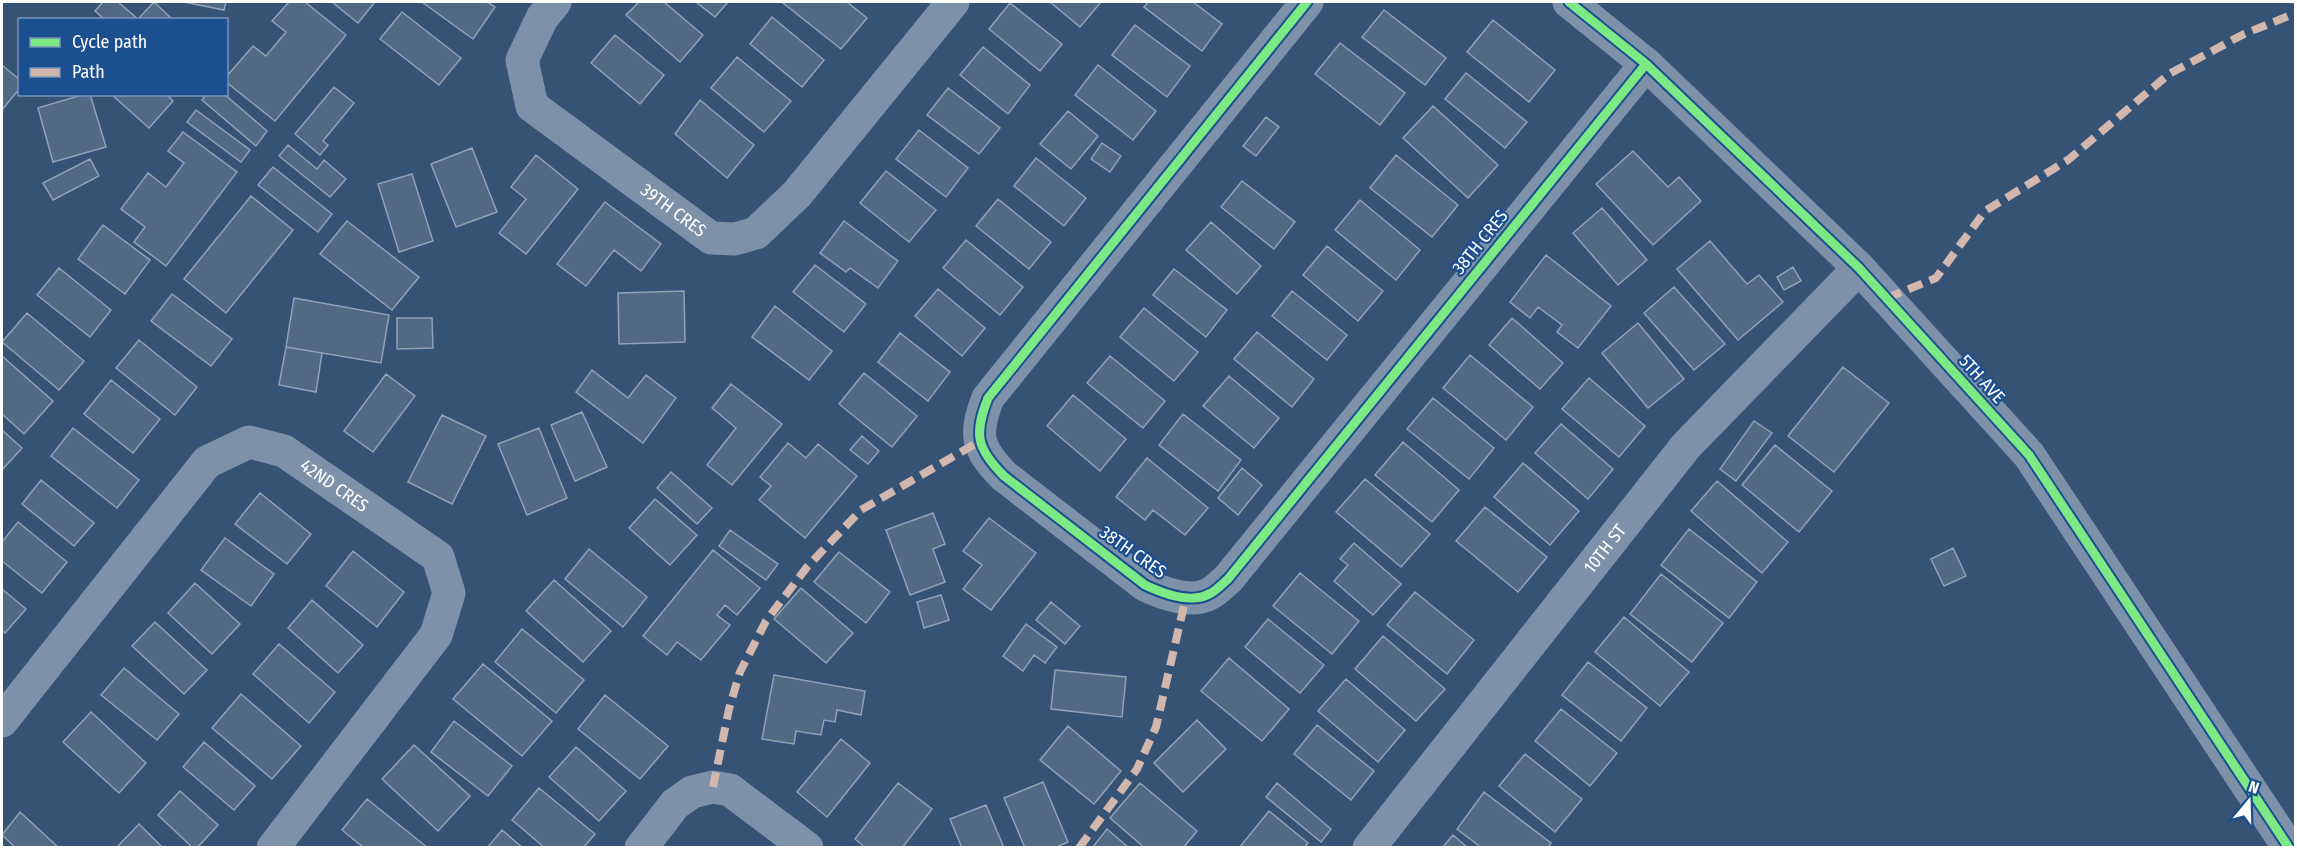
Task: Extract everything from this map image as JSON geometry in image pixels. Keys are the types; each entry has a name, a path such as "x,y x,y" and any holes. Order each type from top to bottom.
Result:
{"street":[{"name":"39TH CRES","path":"555,2 542,18 522,60 532,105 711,238 735,239 756,233 797,194 953,2"},
{"name":"38TH CRES","path":"1307,2 988,398 979,421 980,441 990,461 1004,476 1145,585 1163,593 1186,597 1208,595 1228,579 1646,64"},
{"name":"5TH AVE","path":"1569,2 1646,64 1859,267 2029,455 2289,848"},
{"name":"10TH ST","path":"1369,848 1686,446 1859,267"},
{"name":"42ND CRES","path":"2,721 207,462 249,442 284,451 438,557 449,593 436,635 273,848"},
{"path":"641,848 675,804 692,792 713,787 730,790 807,848"}],"building":[{"path":"103,2 118,2 137,18 103,18 95,11"},
{"path":"154,2 171,18 139,18"},
{"path":"184,2 226,2 224,10"},
{"path":"289,2 305,2 346,35 275,121 228,84 228,75 253,46 266,56 286,32 272,21"},
{"path":"332,2 375,2 358,23"},
{"path":"422,2 487,2 495,7 473,39"},
{"path":"639,2 664,2 703,35 680,62 626,15"},
{"path":"696,2 728,2 715,17"},
{"path":"784,2 847,2 867,18 841,49"},
{"path":"1050,2 1101,2 1080,27"},
{"path":"1148,2 1193,2 1222,24 1202,51 1144,7"},
{"path":"1010,3 1062,44 1040,71 989,29"},
{"path":"1384,10 1446,58 1425,85 1362,37"},
{"path":"402,12 461,58 439,85 380,39"},
{"path":"772,17 824,60 802,87 750,44"},
{"path":"1493,20 1555,70 1529,102 1467,52"},
{"path":"1135,25 1190,66 1167,97 1112,55"},
{"path":"615,35 664,75 640,104 591,63"},
{"path":"1340,43 1405,93 1380,125 1315,74"},
{"path":"983,47 1030,85 1008,114 960,75"},
{"path":"737,57 791,101 764,132 711,88"},
{"path":"2,65 18,78 18,90 2,110"},
{"path":"1098,65 1156,111 1133,140 1075,95"},
{"path":"1466,73 1527,122 1505,148 1445,99"},
{"path":"334,87 354,103 323,141 328,145 320,155 295,134"},
{"path":"948,88 1000,128 979,154 927,115"},
{"path":"78,96 91,96 106,147 53,162 38,108"},
{"path":"113,96 168,96 173,101 149,128"},
{"path":"205,96 226,96 267,131 256,146 202,100"},
{"path":"700,100 754,145 727,178 675,134"},
{"path":"1433,106 1498,165 1468,198 1403,138"},
{"path":"196,110 250,150 241,162 187,122"},
{"path":"1068,111 1098,136 1071,169 1040,144"},
{"path":"1266,117 1279,127 1256,156 1243,146"},
{"path":"919,130 968,168 946,197 896,159"},
{"path":"183,132 237,172 166,266 134,242 145,227 121,209 148,173 166,187 184,163 168,151"},
{"path":"1102,143 1121,156 1110,172 1091,159"},
{"path":"288,145 317,169 324,160 346,179 330,197 279,156"},
{"path":"472,148 497,212 456,227 431,164"},
{"path":"1633,151 1668,187 1679,177 1701,201 1653,245 1596,184"},
{"path":"536,155 578,189 526,254 499,233 526,199 511,187"},
{"path":"1396,155 1458,205 1432,237 1370,188"},
{"path":"1036,158 1086,198 1064,226 1014,186"},
{"path":"90,159 99,176 53,200 43,183"},
{"path":"273,167 332,214 318,232 258,185"},
{"path":"886,171 936,210 909,242 860,203"},
{"path":"412,174 433,241 399,252 378,184"},
{"path":"1242,181 1295,222 1274,249 1221,207"},
{"path":"251,196 293,230 226,313 184,279"},
{"path":"998,199 1051,242 1029,269 976,226"},
{"path":"1360,200 1420,250 1396,280 1335,230"},
{"path":"605,202 661,244 641,271 614,250 586,286 557,264"},
{"path":"1602,208 1647,260 1618,285 1573,233"},
{"path":"347,221 419,277 392,310 320,254"},
{"path":"844,221 898,261 878,288 850,268 846,272 820,253"},
{"path":"1211,222 1261,266 1237,294 1186,250"},
{"path":"103,225 150,260 125,294 78,259"},
{"path":"966,240 1023,287 1000,315 943,268"},
{"path":"1710,241 1747,284 1759,275 1783,302 1738,340 1677,269"},
{"path":"1327,246 1383,291 1358,321 1303,275"},
{"path":"1546,255 1611,306 1578,348 1557,332 1562,325 1538,307 1530,318 1510,302"},
{"path":"815,265 866,304 844,332 793,292"},
{"path":"1793,267 1801,281 1784,290 1777,277"},
{"path":"59,268 111,310 90,337 37,295"},
{"path":"1174,269 1227,310 1206,337 1153,295"},
{"path":"1674,287 1725,344 1694,370 1644,313"},
{"path":"938,289 985,328 962,356 915,316"},
{"path":"684,291 685,342 619,344 618,293"},
{"path":"1292,291 1347,335 1327,360 1272,316"},
{"path":"172,294 232,339 211,366 151,321"},
{"path":"294,298 389,315 381,363 286,347"},
{"path":"775,306 832,351 809,380 752,337"},
{"path":"1144,308 1198,352 1174,381 1120,337"},
{"path":"27,313 84,361 59,390 2,342"},
{"path":"397,318 432,318 433,348 397,349"},
{"path":"1512,318 1563,363 1540,389 1489,345"},
{"path":"1638,323 1684,379 1648,408 1602,353"},
{"path":"1257,332 1314,379 1292,407 1234,359"},
{"path":"900,333 950,372 928,401 878,362"},
{"path":"139,340 197,387 175,415 116,368"},
{"path":"286,347 322,353 316,392 279,385"},
{"path":"1470,355 1533,407 1506,440 1443,388"},
{"path":"2,356 53,401 24,434 2,414"},
{"path":"1110,356 1165,401 1143,428 1087,383"},
{"path":"1843,367 1889,403 1834,472 1788,436"},
{"path":"592,370 628,398 646,375 676,398 643,443 576,392"},
{"path":"864,373 917,416 892,447 839,404"},
{"path":"386,374 415,396 373,452 344,431"},
{"path":"1229,376 1279,418 1254,448 1203,406"},
{"path":"1589,378 1645,426 1619,457 1562,409"},
{"path":"111,380 160,419 133,453 84,414"},
{"path":"731,384 782,424 732,485 707,465 736,428 712,408"},
{"path":"1073,395 1126,439 1100,471 1047,426"},
{"path":"1433,398 1494,448 1469,479 1407,429"},
{"path":"582,412 607,467 575,481 551,425"},
{"path":"1183,414 1241,460 1218,491 1159,445"},
{"path":"442,415 486,436 452,504 408,482"},
{"path":"1754,421 1772,433 1736,481 1720,469"},
{"path":"1561,424 1613,469 1588,499 1535,453"},
{"path":"73,428 139,480 117,508 51,456"},
{"path":"539,428 567,498 527,515 498,444"},
{"path":"2,430 22,448 2,470"},
{"path":"862,436 879,451 868,464 850,450"},
{"path":"1403,442 1459,490 1432,522 1375,475"},
{"path":"788,443 806,458 818,444 857,476 805,538 759,500 771,486 760,477"},
{"path":"1775,445 1832,491 1799,532 1742,485"},
{"path":"1147,458 1208,508 1185,535 1153,510 1145,520 1116,497"},
{"path":"1523,463 1579,511 1550,545 1494,497"},
{"path":"1242,468 1262,485 1238,515 1218,498"},
{"path":"671,472 712,508 697,524 657,488"},
{"path":"1365,479 1430,534 1401,567 1336,512"},
{"path":"41,480 94,523 74,546 22,504"},
{"path":"1717,481 1788,542 1762,573 1691,511"},
{"path":"260,493 311,534 287,564 235,524"},
{"path":"655,499 697,535 670,565 629,528"},
{"path":"1485,507 1547,557 1518,592 1456,541"},
{"path":"933,513 945,544 933,549 945,582 910,595 886,530"},
{"path":"989,518 1036,553 991,610 963,589 982,565 963,551"},
{"path":"18,522 67,562 42,593 2,561 2,542"},
{"path":"1689,529 1757,582 1729,618 1661,565"},
{"path":"730,530 778,564 766,580 719,546"},
{"path":"225,538 274,574 251,606 201,570"},
{"path":"1354,543 1401,584 1373,615 1334,581 1348,565 1340,559"},
{"path":"1953,548 1966,576 1944,586 1931,559"},
{"path":"589,549 647,597 623,627 565,579"},
{"path":"713,550 760,588 737,615 725,605 717,615 730,625 701,660 677,642 667,655 643,636"},
{"path":"353,551 404,592 377,627 326,586"},
{"path":"839,552 890,592 866,623 814,582"},
{"path":"1300,573 1359,621 1332,654 1273,606"},
{"path":"1661,574 1723,623 1692,662 1630,614"},
{"path":"554,580 611,631 583,662 526,611"},
{"path":"195,583 240,624 212,654 168,613"},
{"path":"801,588 853,633 826,663 774,619"},
{"path":"2,589 26,609 5,633 2,630"},
{"path":"1415,592 1474,640 1447,674 1387,625"},
{"path":"941,595 949,620 924,628 917,602"},
{"path":"312,600 363,645 338,673 288,628"},
{"path":"1051,602 1080,626 1065,644 1036,620"},
{"path":"1624,617 1689,672 1660,706 1595,652"},
{"path":"1268,619 1324,665 1300,693 1245,647"},
{"path":"155,622 207,670 184,694 132,646"},
{"path":"1026,624 1057,647 1045,663 1034,655 1023,671 1003,656"},
{"path":"522,629 584,680 556,713 495,662"},
{"path":"1383,636 1445,689 1416,721 1355,669"},
{"path":"279,644 335,692 309,723 253,674"},
{"path":"1229,658 1289,709 1262,741 1201,691"},
{"path":"1588,662 1647,708 1621,741 1562,695"},
{"path":"483,664 552,721 522,756 453,699"},
{"path":"124,668 179,714 157,740 101,695"},
{"path":"1055,670 1126,677 1122,717 1051,709"},
{"path":"774,675 865,691 861,715 837,710 835,722 824,720 821,735 796,731 794,744 762,739"},
{"path":"1346,679 1405,730 1378,762 1318,711"},
{"path":"241,694 301,746 272,779 212,728"},
{"path":"605,695 668,746 640,779 578,729"},
{"path":"1561,709 1617,753 1590,786 1535,741"},
{"path":"91,712 146,763 119,793 63,742"},
{"path":"1197,720 1226,749 1183,792 1154,763"},
{"path":"454,721 512,766 488,796 431,752"},
{"path":"1317,725 1374,771 1351,800 1294,754"},
{"path":"1068,726 1121,771 1094,804 1040,760"},
{"path":"841,739 870,763 827,817 797,792"},
{"path":"204,742 255,786 234,810 183,767"},
{"path":"414,745 470,796 438,831 382,779"},
{"path":"576,747 626,791 599,821 549,777"},
{"path":"1525,754 1582,799 1555,832 1499,786"},
{"path":"1043,782 1068,842 1054,848 1025,848 1004,798"},
{"path":"898,783 932,809 902,848 866,848 855,839"},
{"path":"1140,783 1197,831 1183,848 1145,848 1110,818"},
{"path":"1277,783 1331,829 1321,842 1266,797"},
{"path":"539,788 595,834 583,848 545,848 512,820"},
{"path":"180,791 218,825 197,848 193,848 158,815"},
{"path":"1484,792 1551,843 1548,848 1482,848 1457,829"},
{"path":"367,799 428,848 364,848 342,830"},
{"path":"986,805 1004,848 962,848 950,819"},
{"path":"1269,811 1308,843 1304,848 1239,848"},
{"path":"20,812 59,848 16,848 2,835"},
{"path":"139,824 163,848 116,848"},
{"path":"1107,829 1129,848 1092,848"},
{"path":"502,830 523,848 487,848"},
{"path":"1453,835 1468,848 1442,848"}],"marked path":[{"path":"1887,298 1936,278 1985,211 2068,160 2169,74 2244,34 2296,13"},
{"path":"713,787 729,709 740,672 766,621 807,567 861,510 980,441"},
{"path":"1079,848 1137,769 1156,727 1186,597"}],"cycle path":[{"path":"1307,2 988,398 981,421 980,440 983,449 1004,476 1145,585 1185,598 1202,597 1209,594 1228,579 1646,64"},
{"path":"1569,2 1646,64 1859,268 2029,455 2289,848"}]}
